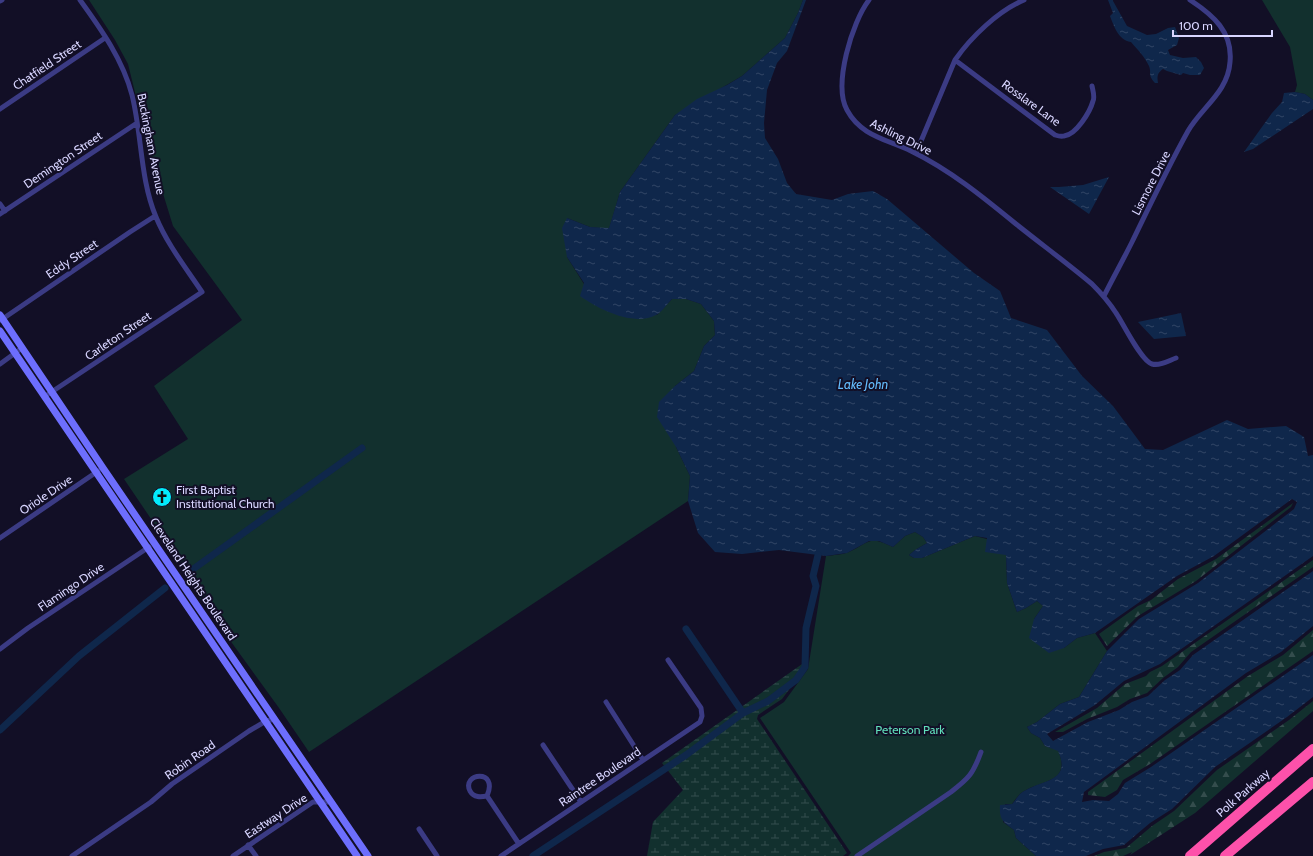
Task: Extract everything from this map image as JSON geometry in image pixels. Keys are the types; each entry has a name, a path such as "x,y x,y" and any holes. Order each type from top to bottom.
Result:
{"highway":[{"name":"Polk Parkway","path":"1190,856 1313,749"},
{"path":"1225,856 1313,782"}],"street":[{"name":"Buckingham Avenue","path":"80,0 116,54 126,77 132,96 146,180 155,216 176,253 202,292"},
{"name":"Ashling Drive","path":"868,0 851,34 842,84 842,97 853,120 861,128 874,136 916,154 957,177 1092,284 1104,296"},
{"path":"916,154 955,60 964,47 973,37 998,17 1024,0"},
{"name":"Lismore Drive","path":"1104,296 1189,130 1218,93 1227,76 1230,62 1230,47 1224,32 1215,18 1190,0"},
{"name":"Chatfield Street","path":"0,109 105,38"},
{"name":"Rosslare Lane","path":"955,60 1055,135 1063,137 1069,135 1075,130 1089,112 1094,100 1092,86"},
{"name":"Demington Street","path":"2,212 137,123"},
{"path":"0,204 2,212"},
{"name":"Eddy Street","path":"1,318 155,216"},
{"name":"Carleton Street","path":"44,397 202,292"},
{"path":"1104,296 1144,358 1151,364 1162,364 1176,358"},
{"name":"Cleveland Heights Boulevard","path":"1,318 368,856"},
{"name":"Cleveland Heights Boulevard","path":"0,331 357,856"},
{"path":"0,364 22,348"},
{"name":"Oriole Drive","path":"0,538 103,468"},
{"name":"Flamingo Drive","path":"0,649 28,628 155,543"},
{"path":"176,590 183,585"},
{"path":"202,628 209,623"},
{"name":"Raintree Boulevard","path":"501,856 700,722 702,710 668,660"},
{"path":"606,702 644,760"},
{"name":"Robin Road","path":"72,856 152,802 178,780 266,721 275,719"},
{"path":"543,744 581,802"},
{"path":"857,856 966,781 974,770 981,752"},
{"path":"483,776 487,779 490,784 490,789 487,796 476,796 472,794 469,790 469,784 472,778 483,776"},
{"path":"487,796 519,844"},
{"name":"Eastway Drive","path":"233,856 313,802 332,802"},
{"path":"419,829 437,856"},
{"path":"248,845 256,856"}],"green space":[{"path":"89,0 803,0 785,38 742,76 675,115 620,192 609,229 590,227 567,218 567,257 584,284 657,315 672,299 686,299 701,304 714,321 715,335 704,346 694,371 675,386 676,447 690,476 688,501 309,752 185,578 189,575 124,479 188,439 154,386 242,320 173,226 148,145 128,64 115,40"},
{"path":"1262,0 1313,0 1313,100 1305,94 1295,92 1297,85 1290,47"},
{"path":"1293,503 1291,507 1196,581 1138,616 1107,646 1099,634 1138,606 1151,600 1178,579 1216,559"},
{"name":"Peterson Park","path":"915,532 923,537 927,543 909,555 914,558 922,558 975,536 987,539 1006,555 1007,583 1017,612 1037,601 1043,606 1034,619 1064,648 1077,638 1095,633 1107,651 1079,697 1060,704 1037,722 1027,727 1031,733 1040,738 1045,746 1058,750 1061,761 1061,770 1051,780 1027,789 1020,794 1012,804 1005,804 1003,822 1014,830 1016,838 1036,856 848,856 851,853 760,718 784,702 808,669 826,556 846,553 870,541 879,541 893,547 905,536"},
{"path":"1313,560 1313,567 1191,652 1178,667 1163,678 1147,693 1130,699 1117,707 1087,719 1063,732 1055,732 1097,708 1125,684 1146,676 1150,672 1162,666"},
{"path":"1313,630 1313,651 1150,764 1123,780 1117,790 1105,797 1088,795 1088,792 1248,676 1283,655"},
{"path":"805,662 806,667 782,699 758,715 757,719 847,853 843,856 647,856 653,822 683,790 662,763"},
{"path":"1313,701 1313,711 1195,813 1130,855 1132,852 1123,856 1094,856 1104,852 1126,848 1152,826 1174,811 1217,770 1289,720"}],"water":[{"name":"Lake John","path":"803,0 806,0 787,51 777,63 767,90 764,123 765,138 778,159 787,183 796,194 832,200 848,194 873,191 887,199 974,273 1000,291 1011,318 1047,330 1082,376 1113,406 1145,449 1163,450 1227,420 1248,429 1286,426 1304,437 1308,456 1313,455 1313,556 1160,664 1124,681 1095,705 1047,734 1053,741 1088,722 1119,710 1132,702 1148,696 1165,680 1180,670 1193,655 1313,571 1313,626 1281,652 1246,673 1084,792 1082,802 1093,800 1109,801 1118,794 1125,783 1151,767 1313,655 1313,697 1215,767 1172,809 1150,823 1124,845 1103,849 1086,856 1036,856 1016,838 1014,830 1002,820 1000,805 1012,804 1020,794 1027,789 1051,779 1061,770 1061,762 1058,751 1045,746 1040,738 1031,733 1027,727 1037,722 1060,704 1079,697 1107,651 1139,619 1198,583 1294,509 1297,502 1292,499 1214,556 1177,576 1095,633 1077,638 1064,648 1049,653 1029,638 1034,619 1043,606 1037,601 1017,612 1007,583 1006,555 985,552 987,538 975,536 922,558 914,558 909,555 927,543 923,537 915,532 905,536 893,547 879,541 869,541 847,553 826,556 779,550 742,554 715,552 698,533 688,501 690,476 676,447 657,417 659,402 675,386 694,371 704,346 715,335 714,321 701,304 686,299 672,299 658,314 647,318 637,319 627,318 606,311 580,296 584,283 567,257 562,228 567,218 590,227 609,228 620,192 675,115 697,99 742,76 785,38"},
{"path":"1108,0 1113,0 1127,26 1147,35 1156,34 1168,28 1175,27 1179,38 1177,45 1168,50 1170,55 1183,58 1196,57 1204,68 1200,75 1183,73 1181,75 1163,69 1158,75 1158,83 1155,83 1150,76 1149,66 1143,56 1131,42 1120,36 1117,32 1110,16 1113,13"},
{"path":"1295,92 1305,94 1313,100 1313,109 1253,149 1244,152 1272,113 1282,102 1284,93"},
{"path":"1109,177 1089,214 1050,187 1083,185"},
{"path":"1181,313 1186,336 1154,339 1138,322"}],"waterway":[{"path":"189,572 362,448"},
{"path":"533,856 686,755 743,713 768,701 796,680 805,667 806,628 816,586 813,576 818,555"},
{"path":"0,730 79,656 165,588"},
{"path":"686,629 743,713"}],"place":[{"name":"First Baptist Institutional Church","path":"162,497"}]}
